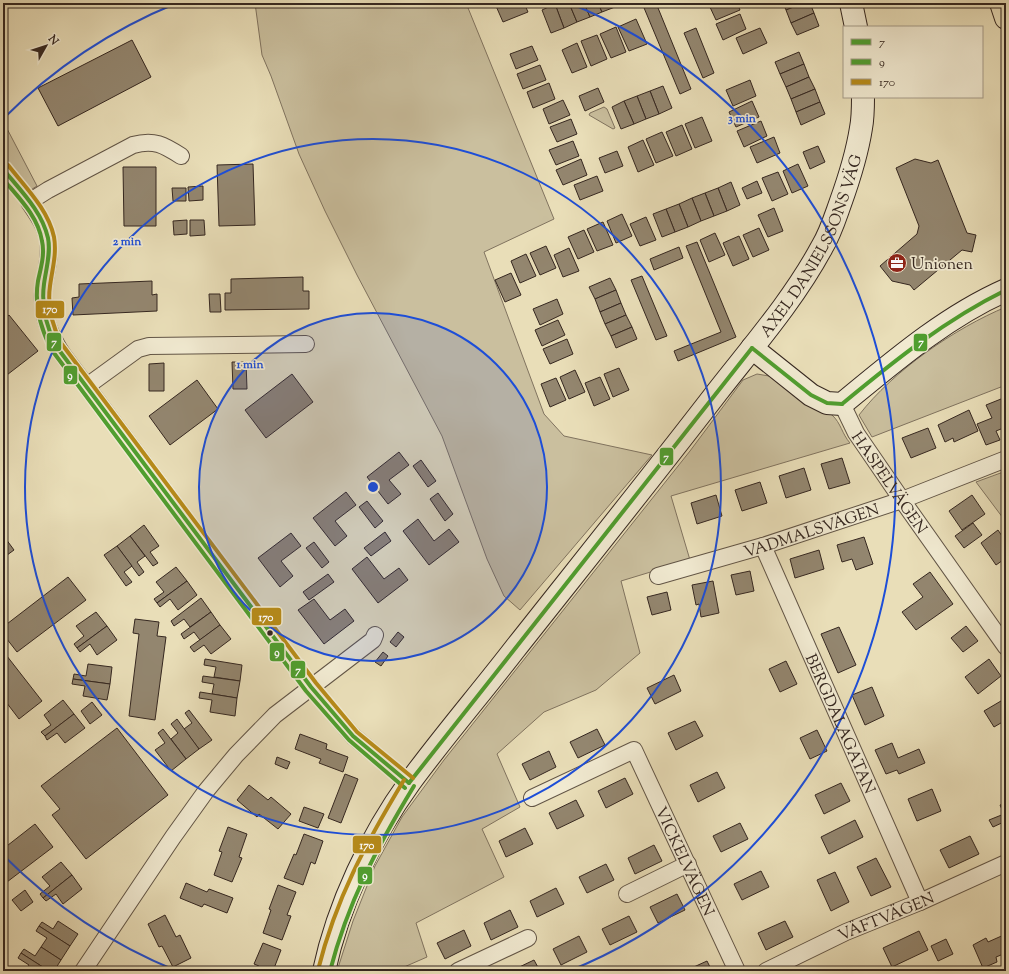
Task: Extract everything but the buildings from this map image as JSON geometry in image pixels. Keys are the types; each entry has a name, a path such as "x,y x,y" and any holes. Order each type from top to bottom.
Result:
{"main road":[{"path":"1001,3 1006,18"}],"street":[{"path":"850,3 856,26"},
{"name":"AXEL DANIELSSONS VÄG","path":"324,971 328,951 337,923 358,872 379,831 410,783 752,348 791,296 823,246 835,217 855,159 862,127 863,98"},
{"path":"181,156 163,145 144,142 133,145 48,190 29,202 44,226 48,239 49,261 43,293 43,310 51,335 86,386 311,687 353,736 410,783"},
{"path":"752,348 810,395 827,403 842,404 898,357 954,318 1006,290"},
{"path":"86,386 138,349 149,346 306,344"},
{"name":"HASPELVÄGEN","path":"842,404 856,433 1006,647"},
{"name":"VADMALSVÄGEN","path":"658,576 763,546 902,500 1006,459"},
{"name":"BERGDALAGATAN","path":"763,546 920,902"},
{"path":"83,971 206,790 244,746 275,715 374,640 375,635"},
{"name":"VICKELVÄGEN","path":"532,798 634,750 737,971"},
{"name":"VÄFTVÄGEN","path":"766,971 846,932 920,902 1006,863"},
{"path":"628,894 688,864"},
{"path":"458,971 528,938"}],"shaded area":[{"path":"255,3 466,3 554,219 484,252 544,414 564,436 652,455 520,610 504,596 487,559 442,436 357,275 299,154 262,55"},
{"path":"604,107 607,109 615,128 613,129 589,115 590,113"},
{"path":"3,121 37,186 29,191 3,158"},
{"path":"1006,307 1006,385 872,437 859,415 889,383 926,352 946,339 986,316"},
{"path":"757,374 769,376 777,380 832,415 850,443 671,496 690,560 621,581 640,653 596,690 544,712 497,754 520,807 482,829 504,877 416,923 427,957 395,971 337,971 353,921 375,866 402,817 444,760 690,451 743,380"},
{"path":"1006,471 1006,522 976,482"}],"transit line":[{"name":"170","path":"8,165 35,199 47,217 54,237 55,250 49,301 53,323 61,343 316,683 357,732 413,778"},
{"name":"7","path":"3,169 36,210 48,238 49,255 43,300 49,331 56,346 311,687 353,736 409,783"},
{"name":"9","path":"3,179 27,207 40,232 43,251 37,290 37,307 41,324 51,349 306,691 349,740 405,788"},
{"name":"7","path":"842,404 881,372 941,328 962,314 1006,290"},
{"name":"7","path":"752,348 811,395 827,403 842,404"},
{"name":"7","path":"409,783 752,348"},
{"name":"170","path":"318,970 325,944 343,895 377,826 404,780"},
{"name":"9","path":"330,971 337,946 355,898 376,853 414,786"}],"place":[{"name":"Unionen","path":"897,263"}]}
